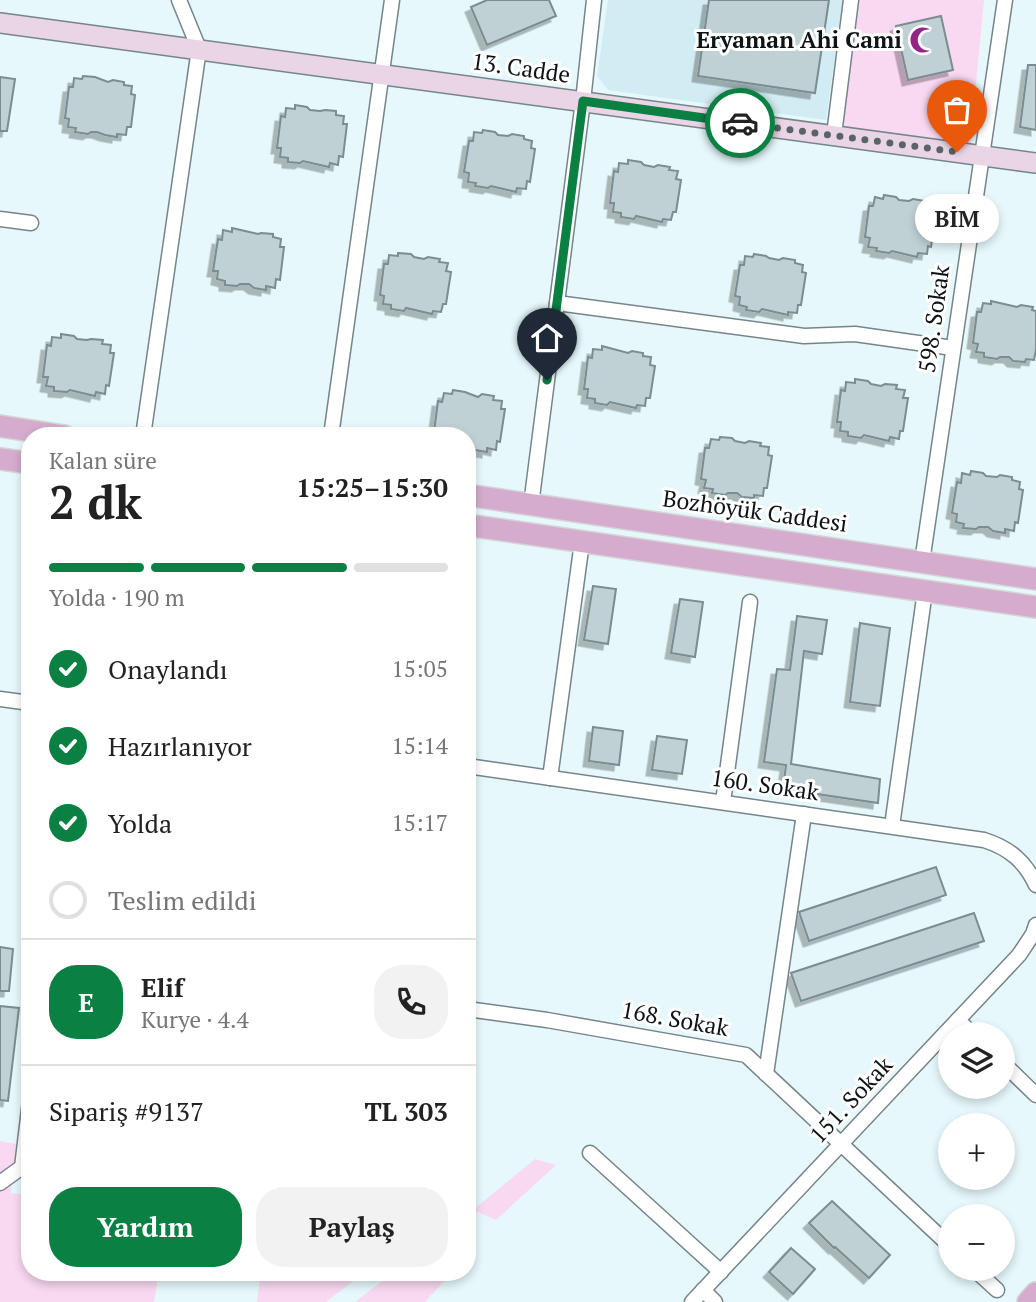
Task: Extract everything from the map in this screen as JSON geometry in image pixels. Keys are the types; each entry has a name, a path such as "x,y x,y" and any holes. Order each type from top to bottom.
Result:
{"main road":[{"path":"0,426 21,429"},
{"path":"0,459 21,462"},
{"name":"Bozhöyük Caddesi","path":"476,496 1036,579"},
{"path":"476,526 1036,607"},
{"path":"1028,1302 1036,1293"}],"street":[{"path":"144,427 199,49 179,0"},
{"path":"332,427 392,0"},
{"path":"531,505 594,0"},
{"path":"834,135 851,0"},
{"name":"598. Sokak","path":"922,562 1005,0"},
{"name":"13. Cadde","path":"0,23 1036,163"},
{"path":"0,219 31,223"},
{"path":"557,303 804,336 855,334 953,348"},
{"path":"550,778 582,542"},
{"path":"892,826 925,591"},
{"path":"723,802 750,602"},
{"path":"0,699 21,702"},
{"name":"160. Sokak","path":"476,767 984,840 1010,850 1026,867 1036,885"},
{"path":"766,1074 804,814"},
{"name":"151. Sokak","path":"692,1302 1019,956 1036,925"},
{"name":"168. Sokak","path":"476,1010 746,1055 938,1235"},
{"path":"1015,1075 1036,1095"},
{"path":"590,1153 721,1272"},
{"path":"0,1183 21,1168"},
{"path":"987,1281 997,1290"},
{"path":"703,1290 715,1302"}],"shaded area":[{"path":"608,0 843,0 826,120 608,90 597,76"},
{"path":"856,0 984,0 970,146 841,127"},
{"path":"0,1141 16,1144 11,1193 21,1194 21,1281 158,1281 154,1302 0,1302"},
{"path":"535,1159 556,1165 496,1220 476,1211 476,1208"},
{"path":"260,1281 353,1281 326,1302 257,1302"},
{"path":"382,1281 444,1281 425,1302 355,1302"}],"building":[{"path":"487,0 549,0 556,16 487,45 471,7"},
{"path":"709,0 829,0 815,93 698,76"},
{"name":"Eryaman Ahi Cami","path":"941,16 953,70 908,80 896,26"},
{"path":"1028,65 1036,65 1036,130 1020,127"},
{"path":"83,76 108,82 124,82 124,85 132,86 131,94 135,95 131,127 127,127 126,135 117,134 117,137 97,132 88,134 75,132 76,128 68,127 69,119 65,118 69,87 73,87 74,78 82,79"},
{"path":"0,77 15,79 7,131 0,131"},
{"path":"295,105 310,110 336,111 336,115 344,116 343,124 347,124 343,157 339,156 338,165 330,163 329,167 303,161 288,162 288,158 280,157 281,148 277,148 281,116 285,117 286,108 295,109"},
{"path":"483,130 498,135 524,136 524,139 532,141 531,148 535,149 530,182 527,181 526,189 517,188 516,192 491,186 475,186 476,183 468,182 469,173 464,172 469,141 473,141 474,132 482,133"},
{"path":"628,160 654,167 670,167 669,170 678,171 676,179 681,180 676,212 673,212 671,220 663,219 662,222 636,216 634,219 621,217 621,213 613,212 614,203 610,203 614,171 618,172 619,163 628,164"},
{"path":"884,195 899,200 925,201 924,205 933,206 932,214 936,214 931,247 928,246 927,254 918,253 917,257 892,251 876,251 877,248 868,247 870,238 865,237 869,206 873,206 875,197 883,199"},
{"path":"232,228 258,234 273,234 273,237 281,239 280,247 284,247 280,280 276,279 275,288 266,286 266,290 254,288 249,284 225,285 225,281 217,279 218,271 213,271 218,239 222,240 223,230 232,232"},
{"path":"398,253 424,259 440,259 439,262 448,263 446,271 451,272 446,304 443,304 441,312 433,311 432,314 406,308 404,311 391,309 391,305 383,304 384,296 380,295 384,264 388,264 389,255 398,256"},
{"path":"754,254 779,260 795,260 795,263 803,265 802,272 806,273 801,305 798,305 797,313 788,312 788,315 762,309 759,312 746,310 747,307 739,305 740,297 735,296 740,265 744,265 745,256 753,257"},
{"path":"991,301 1017,307 1033,307 1032,310 1036,311 1034,360 1013,361 1009,357 997,359 984,357 984,353 976,352 978,344 973,343 977,312 981,312 983,303 991,304"},
{"path":"61,334 77,339 103,340 102,344 111,345 110,353 114,353 109,386 106,385 105,394 96,392 95,396 70,390 54,391 54,387 46,386 48,377 43,377 47,345 51,346 52,337 61,338"},
{"path":"602,346 628,353 643,353 643,356 651,357 650,365 655,366 650,398 646,398 645,406 637,405 636,408 610,402 607,405 587,398 588,389 584,389 588,357 592,358 593,349 602,350"},
{"path":"855,379 881,386 897,385 896,389 905,390 903,398 908,398 903,431 900,431 899,439 890,437 889,441 864,435 861,438 848,436 848,432 840,431 841,422 837,422 841,390 845,391 846,382 855,383"},
{"path":"453,390 478,397 482,394 502,401 501,409 505,409 500,442 497,441 496,450 476,450 476,427 435,427 438,401 442,402 444,393 452,394"},
{"path":"720,437 745,443 761,443 760,446 769,447 768,455 772,456 767,488 764,488 763,496 742,497 737,493 725,495 712,493 713,489 704,488 706,480 701,479 705,448 709,448 711,439 719,440"},
{"path":"971,471 986,476 1012,477 1012,480 1020,482 1019,489 1023,490 1018,523 1015,522 1014,531 1005,529 1005,533 993,531 988,527 963,528 964,524 956,522 957,514 952,513 957,482 961,483 962,473 970,475"},
{"path":"593,586 616,589 608,644 584,640"},
{"path":"680,599 703,602 695,657 671,653"},
{"path":"797,616 827,620 822,654 804,651 791,764 880,779 878,803 783,789 786,765 764,762 777,669 790,670"},
{"path":"860,623 890,628 880,706 850,702"},
{"path":"593,727 623,731 619,765 589,761"},
{"path":"657,736 687,740 682,774 652,770"},
{"path":"936,867 946,895 809,941 799,912"},
{"path":"974,913 984,941 801,1001 791,973"},
{"path":"0,947 13,949 9,991 0,991"},
{"path":"0,1006 19,1008 8,1101 0,1100"},
{"path":"832,1201 890,1255 869,1278 809,1223"},
{"path":"791,1248 815,1269 793,1294 769,1272"}],"way so far":[{"path":"740,123 957,152"}],"place":[{"name":"Eryaman Ahi Cami","path":"923,40"},
{"name":"BİM","path":"957,152"}],"route":[{"path":"547,380 583,101 740,123"}]}
